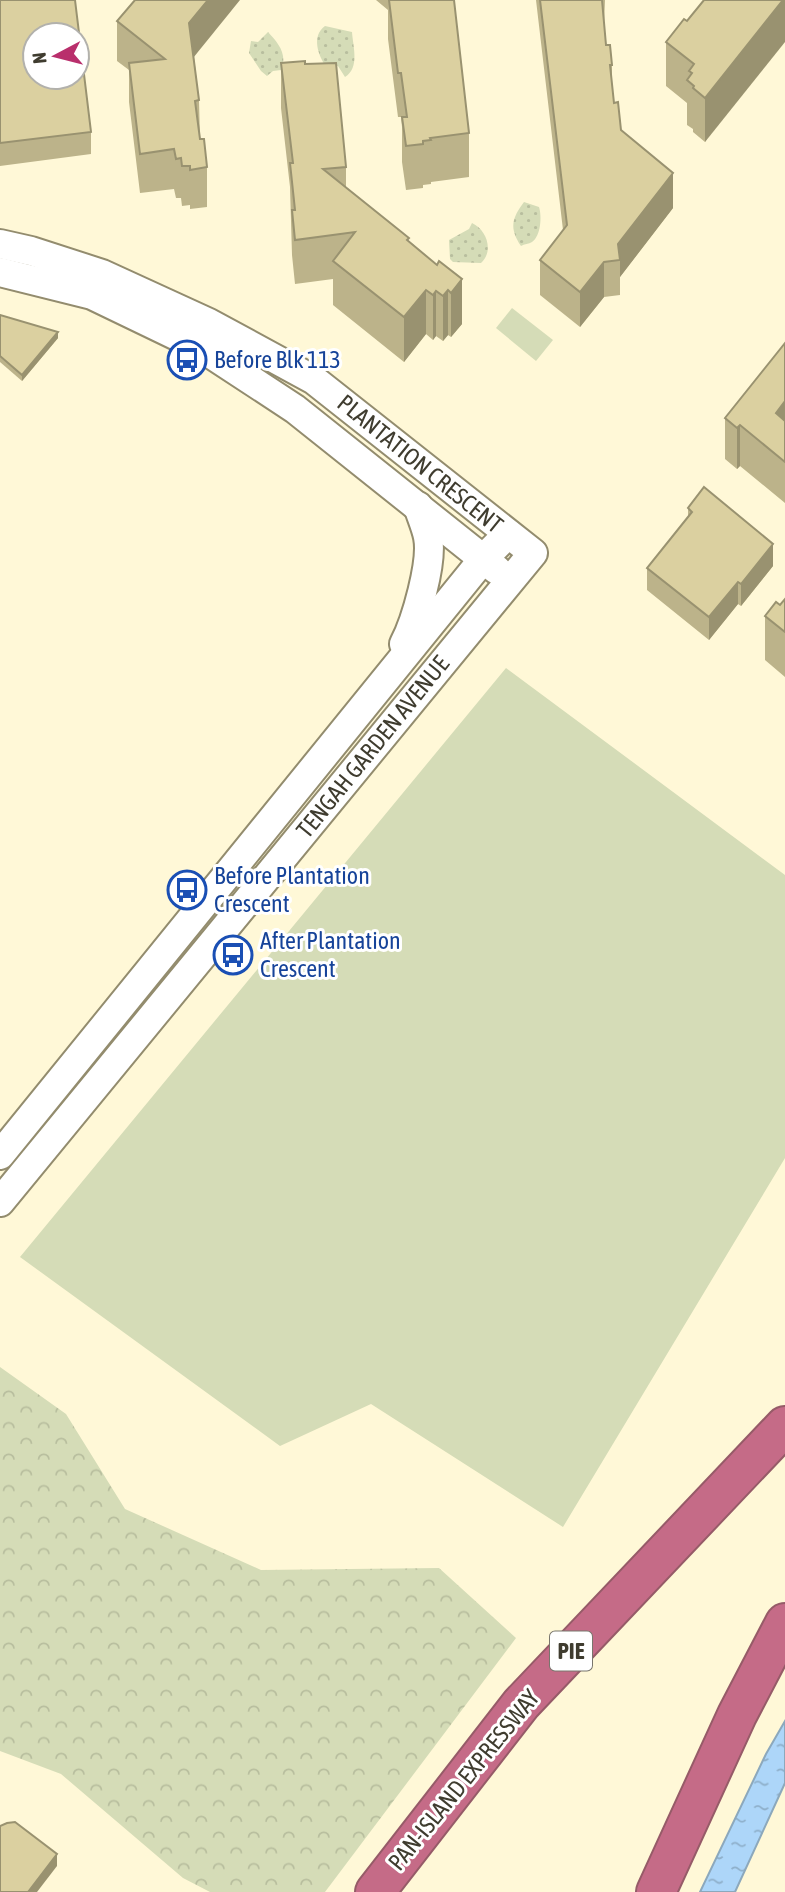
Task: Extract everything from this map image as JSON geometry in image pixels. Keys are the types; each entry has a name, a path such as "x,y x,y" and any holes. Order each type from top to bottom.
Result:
{"highway":[{"name":"PAN-ISLAND EXPRESSWAY","path":"375,1892 521,1704 785,1426"},
{"path":"656,1892 737,1715 785,1623"}],"street":[{"name":"PLANTATION CRESCENT","path":"0,244 102,274 209,323 314,380 533,553"},
{"name":"PLANTATION CRESCENT","path":"0,272 92,295 202,348 295,409 484,558 509,582"},
{"path":"387,678 412,628 424,583 429,539 418,506"},
{"name":"TENGAH GARDEN AVENUE","path":"0,1155 484,558 508,534"},
{"name":"TENGAH GARDEN AVENUE","path":"0,1202 533,553"}],"green space":[{"path":"325,26 352,32 354,63 345,77 338,66 327,68 321,58 317,41"},
{"path":"268,32 283,54 283,64 281,70 273,71 267,76 249,53 251,41 258,42"},
{"path":"524,202 539,207 540,220 535,239 521,246 515,234 514,223"},
{"path":"472,223 482,231 487,241 485,258 481,263 453,262 450,259 449,240 469,229"},
{"path":"512,308 553,340 536,361 496,328"},
{"path":"506,668 785,875 785,1158 563,1527 371,1404 280,1446 20,1257"},
{"path":"0,1367 66,1414 125,1509 261,1570 439,1568 516,1638 325,1892 210,1892 183,1878 61,1774 0,1751"}],"water":[{"path":"785,1721 785,1783 735,1892 700,1892 766,1754"}],"building":[{"path":"0,0 75,0 78,21 21,21 21,91 86,91 91,132 0,143"},
{"path":"135,0 208,0 189,23 199,100 195,101 207,167 190,170 190,166 182,166 181,158 176,159 174,149 140,154 129,63 165,59 117,21"},
{"path":"389,0 454,0 469,133 430,138 431,140 423,141 423,144 406,146 402,117 407,117 401,73 398,73"},
{"path":"540,0 602,0 606,45 610,45 614,103 618,102 621,130 673,173 618,244 620,260 604,262 580,292 540,260 567,225"},
{"path":"704,0 783,0 705,98 687,80 694,64 666,42"},
{"path":"305,61 305,64 336,63 346,167 323,169 409,238 407,240 437,265 439,261 462,279 451,293 448,290 443,296 436,291 433,295 426,290 404,317 333,261 355,232 295,240 290,163 293,163 281,63"},
{"path":"0,315 58,332 22,375 0,356"},
{"path":"785,343 785,401 776,413 785,421 785,462 740,425 737,428 725,418"},
{"path":"704,487 773,544 741,584 738,582 709,617 647,568 692,512 688,508"},
{"path":"785,599 785,632 765,616 776,602 780,605"},
{"path":"15,1822 57,1854 28,1892 0,1892 0,1826"}],"place":[{"name":"Before Blk 113","path":"187,360"},
{"name":"Before Plantation Crescent","path":"187,890"},
{"name":"After Plantation Crescent","path":"233,955"}]}
